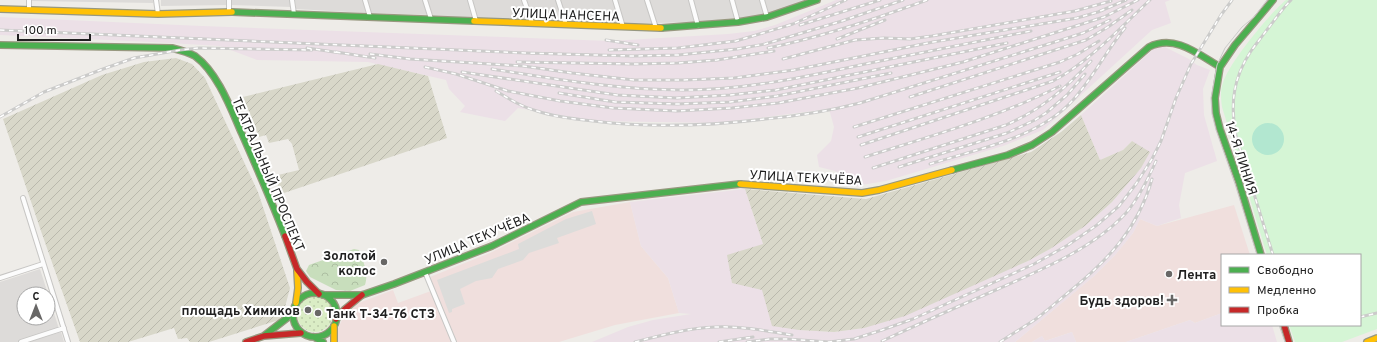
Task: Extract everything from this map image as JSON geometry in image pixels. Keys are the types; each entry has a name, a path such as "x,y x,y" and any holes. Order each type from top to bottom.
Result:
{"main road":[{"name":"УЛИЦА НАНСЕНА","path":"0,9 158,14 229,12 656,28 738,22 767,16 817,0"},
{"path":"1220,67 1235,45 1273,0"},
{"name":"УЛИЦА ТЕКУЧЁВА","path":"335,322 345,309 362,295 492,246 581,202 736,184 862,193 879,190 1008,155 1032,145 1052,132 1149,47 1160,42 1182,46 1220,67"},
{"name":"ТЕАТРАЛЬНЫЙ ПРОСПЕКТ","path":"0,45 172,48 196,57 212,74 221,88 277,216 297,269 306,282 321,294"},
{"name":"14-Я ЛИНИЯ","path":"1220,67 1215,98 1216,113 1261,254"},
{"name":"ТЕАТРАЛЬНЫЙ ПРОСПЕКТ","path":"295,306 298,288 297,269"},
{"path":"264,336 287,318 301,298 315,293 321,294 331,301 334,306 336,312 334,342"},
{"name":"УЛИЦА ТЕКУЧЁВА","path":"321,294 362,295"},
{"path":"295,306 293,315 294,323 301,333"},
{"path":"314,337 325,334 330,330 335,322"},
{"path":"1284,326 1289,342"},
{"path":"246,342 264,336 301,333 314,337 323,342"},
{"path":"1367,342 1377,338"}],"street":[{"path":"28,10 29,0"},
{"path":"229,0 229,12"},
{"path":"292,0 294,14"},
{"path":"365,0 370,17"},
{"path":"425,0 431,19"},
{"path":"470,0 476,21"},
{"path":"524,0 532,24"},
{"path":"558,0 566,25"},
{"path":"615,0 623,27"},
{"path":"647,0 656,28"},
{"path":"690,0 698,26"},
{"path":"732,0 738,22"},
{"path":"762,0 767,16"},
{"path":"156,1 158,14"},
{"path":"23,198 68,342"},
{"path":"0,278 44,264"},
{"path":"425,272 454,342"},
{"path":"21,342 64,328"}],"shaded area":[{"path":"153,0 153,3 31,1"},
{"path":"161,0 228,0 228,5 161,6"},
{"path":"231,0 290,0 291,7 231,5"},
{"path":"295,0 363,0 366,13 296,9"},
{"path":"367,0 424,0 429,15 370,13"},
{"path":"427,0 469,0 475,18 432,16"},
{"path":"471,0 523,0 530,21 476,18"},
{"path":"526,0 556,0 563,22 533,21"},
{"path":"559,0 614,0 621,23 566,22"},
{"path":"616,0 646,0 653,23 624,24"},
{"path":"648,0 689,0 695,22 655,23"},
{"path":"693,0 731,0 736,18 699,22"},
{"path":"733,0 761,0 765,14 739,18"},
{"path":"764,0 809,0 767,14"},
{"path":"836,0 1170,0 1165,2 1171,23 1152,30 1043,130 1003,146 886,181 855,186 835,171 819,167 817,155 831,141 834,127 829,109 717,123 595,121 518,108 505,121 460,112 465,106 449,89 446,80 368,62 257,60 220,46 0,35 0,17 610,41 754,31 775,25"},
{"path":"1159,44 1189,59 1197,65 1210,70 1203,89 1204,115 1217,161 1185,173 1179,205 1181,218 1157,226 1140,219 1133,233 1115,255 1094,276 1015,342 592,342 628,327 653,320 691,314 679,313 668,278 641,246 630,202 745,189 763,244 763,290 799,330 834,332 864,328 1028,261 1050,249 1085,226 1112,202 1141,168 1132,141 1123,150 1100,160 1081,115"},
{"path":"176,58 192,64 205,78 258,192 290,288 285,307 279,320 209,342 190,342 187,338 178,339 174,328 128,342 80,342 3,119 102,75 144,62"},
{"path":"378,64 428,76 447,138 281,194 275,178 278,175 299,170 292,144 288,139 269,143 266,135 259,137 243,97"},
{"path":"1081,115 1100,160 1123,150 1132,141 1150,152 1141,168 1112,202 1085,226 1050,249 1028,261 905,316 864,328 834,332 799,330 772,326 762,290 732,283 727,255 763,244 745,189 866,199 1031,152 1061,132"},
{"path":"630,202 641,246 668,278 679,313 615,325 559,342 457,342 430,277 490,253 573,212"},
{"path":"1234,205 1250,254 1221,254 1221,313 1195,323 1190,320 1126,342 1076,342 1072,332 1045,341 1042,336 1032,342 1015,342 1094,276 1115,255 1133,233 1140,219 1157,226"},
{"path":"592,211 596,224 557,238 559,243 529,253 523,260 498,269 492,278 476,281 460,289 465,304 452,309 452,312 449,313 437,280 519,249 518,244 566,219"},
{"path":"40,269 45,286 16,286 16,326 56,326 56,319 59,329 18,342 0,342 0,282"},
{"path":"393,290 398,303 431,291 452,342 338,342 335,335 342,320 343,309"},
{"path":"1221,313 1221,326 1272,326 1277,342 1126,342 1190,320 1195,323"},
{"path":"61,332 64,342 29,342"},
{"path":"1072,332 1076,342 1032,342 1042,336 1045,341"}],"green space":[{"path":"1286,0 1377,0 1377,329 1342,342 1295,342 1289,326 1361,326 1361,254 1267,254 1222,107 1222,86 1226,75 1260,27"},
{"path":"1268,123 1279,128 1284,139 1279,150 1268,155 1257,150 1252,139 1257,128"},
{"path":"354,249 359,250 365,267 365,285 350,291 336,290 310,277 306,271 309,265"},
{"path":"319,296 328,301 332,307 332,321 328,327 319,332 311,332 302,327 298,321 297,310 302,301 308,297"}],"tram line":[{"path":"1257,254 1235,184 1216,130 1212,114 1211,98 1217,65 1225,48 1242,27 1254,17 1267,0"},
{"path":"1279,326 1285,342"}],"railway":[{"path":"609,50 678,48 736,41 793,24 846,0"},
{"path":"800,25 880,0"},
{"path":"0,30 525,53 633,56 678,55 737,49 765,44 842,21 903,0"},
{"path":"768,48 808,39 848,27 927,0"},
{"path":"370,54 410,59 523,66 634,80 734,78 794,70 933,42 1077,18 1098,12 1126,0"},
{"path":"425,67 456,74 508,91 560,101 613,108 677,111 732,108 778,103 858,88 963,62 1104,17 1138,0"},
{"path":"861,145 1053,81 1079,65 1091,55 1150,0"},
{"path":"747,342 770,339 829,342 854,339 882,330 913,319 1034,264 1068,245 1097,225 1119,206 1136,184 1152,159 1161,141 1176,98 1191,64 1232,0"},
{"path":"1273,254 1236,136 1233,102 1237,81 1245,61 1281,11 1291,0"},
{"path":"783,59 855,40 884,38 910,39 932,36 1075,11 1111,1"},
{"path":"910,97 1086,40 1132,10"},
{"path":"837,39 885,20"},
{"path":"496,91 531,109 572,119 636,125 701,125 777,118 825,111 860,103 1083,33 1110,20"},
{"path":"930,164 1006,141 1043,124 1059,113 1080,92 1125,28"},
{"path":"492,69 563,80 659,90 729,88 797,78 1031,31"},
{"path":"606,40 638,45"},
{"path":"854,127 1060,62 1078,54 1099,41"},
{"path":"462,72 617,95 677,98 730,95 776,90 1007,43"},
{"path":"0,117 44,92 134,58 199,48 312,50"},
{"path":"307,48 341,53"},
{"path":"517,62 634,64 678,63 717,60 774,51"},
{"path":"336,52 375,58"},
{"path":"873,168 1006,125 1019,119 1042,105 1062,90 1091,61"},
{"path":"858,137 1060,72"},
{"path":"559,93 615,102 677,104 730,102 777,96 891,73"},
{"path":"899,167 1007,133 1035,120 1046,113 1067,95 1085,74"},
{"path":"865,157 989,117 1060,86"},
{"path":"882,341 1049,266 1099,237 1113,226 1131,207 1139,195 1156,161"},
{"path":"1000,342 1044,313 1083,280 1109,255 1120,242 1139,213 1152,179"},
{"path":"1361,317 1377,313"},
{"path":"635,342 685,330 716,327 764,330 792,335"},
{"path":"719,342 753,337"}],"traffic: fast":[{"path":"661,28 738,22 767,17 817,0"},
{"path":"1261,254 1239,182 1220,129 1216,113 1215,98 1220,67 1235,45 1273,0"},
{"path":"232,12 474,21"},
{"path":"952,170 1008,155 1032,145 1052,132 1149,47 1168,43 1177,44 1186,47 1220,67"},
{"path":"0,45 172,48 195,56 203,63 223,92 259,172 285,236"},
{"path":"323,295 362,295 394,284 492,246 581,202 740,184"},
{"path":"315,293 327,297 333,303 337,315 333,327 327,333 315,337 303,333 297,327 293,315 297,303 303,297 315,293"},
{"path":"265,335 287,318 292,311"},
{"path":"314,337 323,342"}],"traffic: slow":[{"path":"0,9 158,14 232,12"},
{"path":"474,21 661,28"},
{"path":"740,184 862,193 879,190 952,170"},
{"path":"296,303 298,288 297,271"},
{"path":"334,326 334,342"},
{"path":"1367,342 1377,338"}],"traffic: jam":[{"path":"285,236 297,269 319,294"},
{"path":"336,319 345,309 362,295"},
{"path":"1284,326 1289,342"},
{"path":"246,342 264,336 301,333"}],"place":[{"name":"Золотой колос","path":"384,262"},
{"name":"Лента","path":"1169,274"},
{"name":"Будь здоров!","path":"1172,300"},
{"name":"площадь Химиков","path":"308,310"},
{"name":"Танк Т-34-76 СТЗ","path":"318,313"}]}
